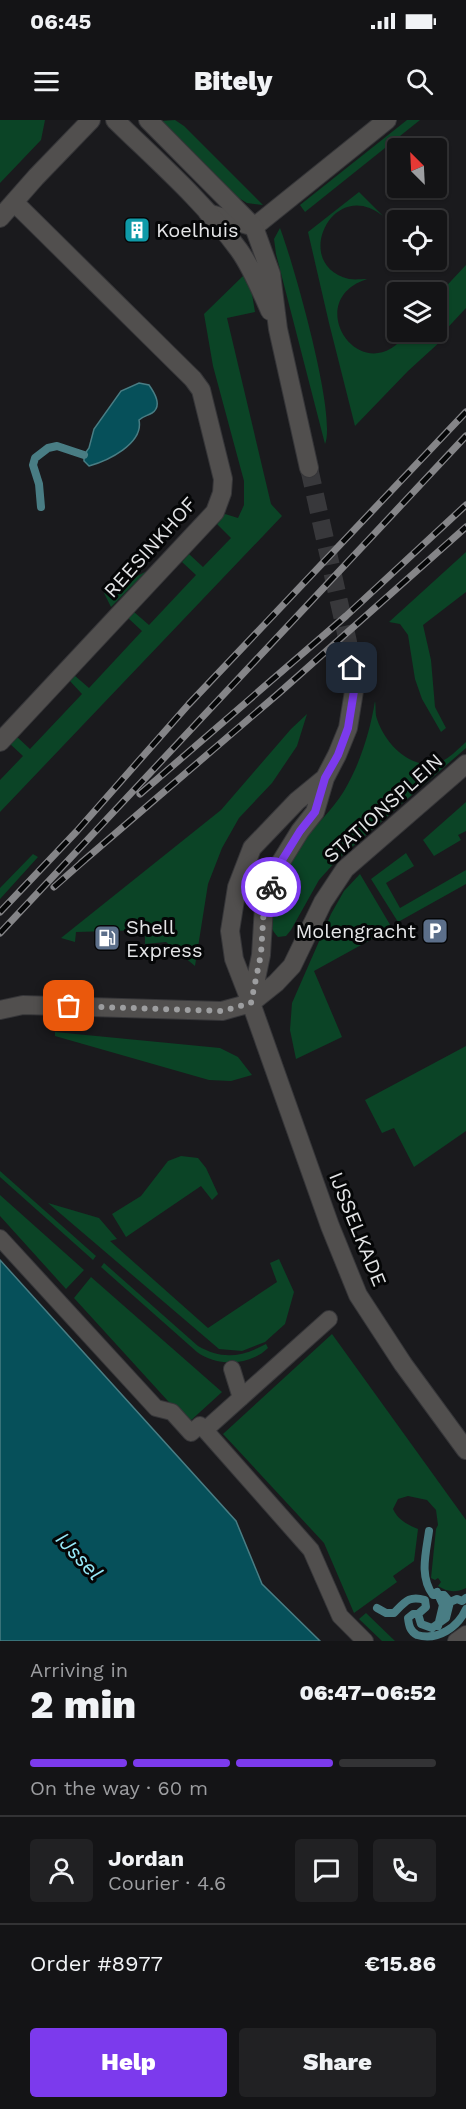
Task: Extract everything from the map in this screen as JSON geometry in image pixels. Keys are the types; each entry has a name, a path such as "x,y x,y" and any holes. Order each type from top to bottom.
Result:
{"street":[{"path":"0,218 91,120"},
{"path":"115,120 208,213 240,251 278,329"},
{"path":"148,120 254,227 271,274 278,329 309,468"},
{"path":"254,227 277,211 387,120"},
{"name":"REESINKHOF","path":"0,742 214,512 222,493 223,479 201,390 194,379 14,202"},
{"path":"208,213 254,227"},
{"path":"251,1003 261,954 264,906 279,865 315,812 325,778 338,755 348,728 354,691 352,668"},
{"name":"STATIONSPLEIN","path":"0,1010 23,1005 222,1011 251,1003 276,984 292,966 322,902 345,869 466,764"},
{"name":"IJSSELKADE","path":"325,778 297,801 252,848 237,887 230,932 232,950 330,1226 357,1295 403,1364 466,1450"},
{"path":"0,1238 156,1408 172,1412 191,1433 200,1425 205,1430 311,1550 340,1616 365,1641"},
{"path":"205,1430 329,1319"},
{"path":"232,1369 241,1398"},
{"path":"456,1641 466,1634"}],"green space":[{"path":"0,120 45,120 41,140 0,183"},
{"path":"175,120 184,126 263,205 247,203 232,194 161,121"},
{"path":"407,120 420,120 398,138 387,138 387,146 305,212 300,205"},
{"path":"359,192 383,216 365,206 348,207 335,214 325,227 321,242 322,257 331,271 349,279 367,279 347,290 338,305 338,322 345,337 357,349 373,353 391,349 398,342 440,342 355,426 329,323 308,232"},
{"path":"280,228 312,338 325,403 327,428 325,444 276,254 274,239"},
{"path":"466,265 466,308 447,328 447,285"},
{"path":"244,275 252,294 255,312 227,318 271,504 282,516 0,812 0,780 23,756 9,743 16,736 30,749 82,694 69,680 74,675 89,688 142,631 128,618 134,612 149,625 196,575 182,562 189,554 203,567 231,538 217,524 225,514 238,518 244,505 244,481 213,366 204,314"},
{"path":"466,552 466,592 423,625 431,660 435,707 446,728 441,732 422,699 415,679 408,635 400,624 389,622"},
{"path":"147,571 111,607 104,593"},
{"path":"375,701 376,717 386,738 401,754 410,759 430,764 451,756 466,742 466,748 336,861 319,880 291,930 286,936 278,937 271,927 271,917 281,882 298,848 350,781 364,748"},
{"path":"307,714 297,746 272,783 239,818 222,848 208,884 195,966 166,942 145,944 145,930 76,932 75,942 61,938 221,810 291,729"},
{"path":"466,802 466,831 458,835 461,840 434,856 423,840"},
{"path":"406,853 414,866 386,883 400,908 466,870 466,884 398,922 371,879"},
{"path":"33,854 38,857 0,899 0,888"},
{"path":"360,874 392,928 314,971 342,1037 296,1059 290,1030 292,1003 331,914 344,891"},
{"path":"55,1032 220,1048 238,1057 252,1075 231,1081 209,1080 55,1036"},
{"path":"466,1046 466,1131 414,1167 394,1128 382,1133 365,1100"},
{"path":"181,1156 198,1158 206,1168 218,1194 212,1200 201,1186 126,1237 112,1214 141,1196 168,1161"},
{"path":"0,1171 96,1256 93,1260 0,1177"},
{"path":"0,1195 84,1270 66,1289 0,1216"},
{"path":"48,1203 99,1218 117,1239 110,1241 208,1328 277,1282 270,1263 279,1259 294,1292 285,1324 265,1342 242,1351 219,1349"},
{"path":"104,1263 198,1346 224,1355 249,1352 266,1344 268,1348 261,1354 243,1361 224,1362 205,1357 101,1267"},
{"path":"91,1277 222,1392 188,1423 74,1298"},
{"path":"332,1334 466,1520 466,1588 448,1591 438,1586 441,1582 438,1578 435,1580 431,1578 438,1525 436,1510 427,1500 408,1496 398,1499 393,1509 400,1519 418,1529 414,1561 393,1576 397,1582 354,1613 324,1543 223,1434"},
{"path":"366,1613 395,1641 382,1641 359,1619"}],"water":[{"path":"139,383 149,385 157,407 152,413 139,420 136,437 130,444 114,456 89,466 84,461 84,455 89,448 94,429 121,391"},
{"name":"IJssel","path":"0,1260 236,1521 262,1584 320,1641 0,1641"}],"waterway":[{"path":"41,507 39,484 33,465 35,458 48,448 57,446 84,455"},
{"path":"429,1531 425,1556 426,1580 433,1595 444,1595 450,1602"},
{"path":"437,1592 443,1605 438,1626"},
{"path":"418,1614 421,1624 432,1628 446,1618 450,1602 457,1599 462,1601 466,1598"},
{"path":"377,1608 386,1613 394,1613 411,1599 425,1600 426,1607 418,1614 413,1614 408,1618 413,1632 425,1636 440,1634 453,1627 466,1609"}],"tunnel":[{"path":"309,468 352,667"}],"railway":[{"path":"0,912 77,831 189,704 466,412"},
{"path":"0,933 466,436"},
{"path":"140,794 346,616 466,505"},
{"path":"81,863 279,693 466,527"},
{"path":"54,887 88,857"}],"way so far":[{"path":"69,1006 222,1011 251,1003 261,954 264,906 271,887"}],"place":[{"name":"Koelhuis","path":"137,230"},
{"name":"Molengracht","path":"435,931"},
{"name":"Shell Express","path":"107,938"}],"route":[{"path":"271,887 279,865 315,812 325,778 338,755 348,728 354,691 352,668"}]}
